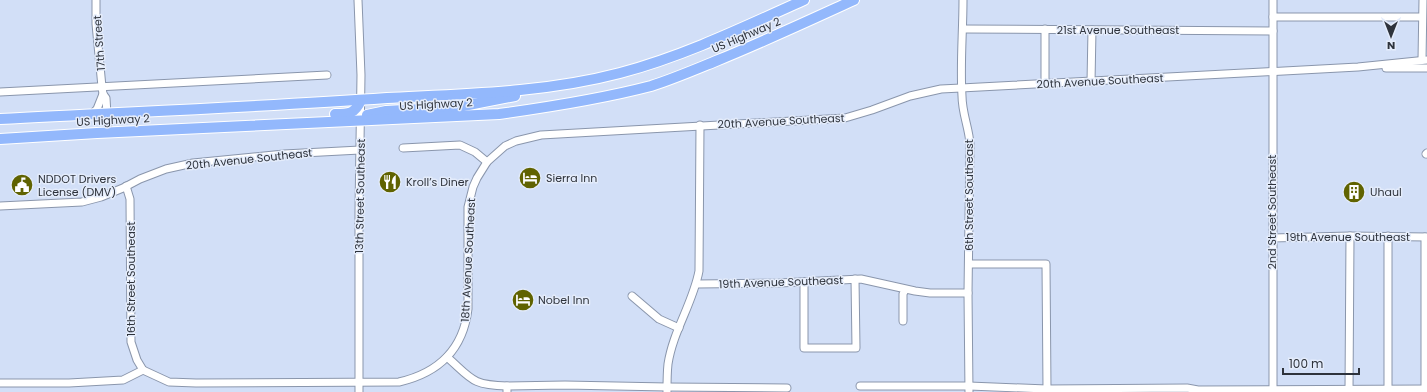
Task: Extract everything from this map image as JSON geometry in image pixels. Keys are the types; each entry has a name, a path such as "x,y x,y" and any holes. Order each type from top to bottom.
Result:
{"highway":[{"name":"US Highway 2","path":"0,120 505,92 544,87 590,80 621,73 652,63 716,39 804,0"},
{"name":"US Highway 2","path":"0,139 108,132 499,114 593,100 652,85 683,74 757,44 854,0"},
{"path":"360,120 365,115 386,111 474,105 544,87"},
{"path":"212,128 276,118 349,113 355,110 361,100"}],"street":[{"name":"17th Street","path":"96,0 96,24 102,90 106,98 108,132"},
{"name":"13th Street Southeast","path":"358,0 361,100 359,210 359,392"},
{"name":"6th Street Southeast","path":"963,0 961,88 964,116 970,144 968,293 969,389"},
{"path":"1272,0 1273,17 1422,17"},
{"path":"1358,67 1424,60 1422,17 1423,0"},
{"name":"2nd Street Southeast","path":"1273,17 1273,391"},
{"name":"21st Avenue Southeast","path":"963,29 1273,31"},
{"path":"1045,29 1045,84"},
{"path":"1091,82 1092,30"},
{"path":"1358,67 1427,68"},
{"name":"20th Avenue Southeast","path":"487,162 505,146 516,141 541,135 845,118 910,96 941,89 1358,67"},
{"path":"0,92 102,90 327,76"},
{"path":"91,114 97,109 102,90"},
{"path":"666,390 668,363 679,328 697,284 699,271 700,125"},
{"path":"404,148 460,145 475,152 487,162"},
{"name":"20th Avenue Southeast","path":"0,206 82,202 101,197 166,169 193,163 284,154 360,150"},
{"name":"18th Avenue Southeast","path":"143,370 169,382 359,383 399,382 414,379 436,367 447,357 458,341 466,320 468,309 468,207 473,187 487,162"},
{"name":"16th Street Southeast","path":"126,186 130,199 131,342 137,360 143,370"},
{"path":"1350,236 1350,390"},
{"name":"19th Avenue Southeast","path":"1272,238 1350,236 1426,237"},
{"path":"1388,236 1388,389"},
{"path":"860,386 1120,391 1187,388 1198,391 1426,390 1426,237"},
{"path":"969,264 1046,264 1047,389"},
{"path":"804,282 804,348 856,348 855,279"},
{"name":"19th Avenue Southeast","path":"697,284 804,282 855,279 869,280 905,290 930,293 968,293"},
{"path":"903,321 903,294 905,290"},
{"path":"632,296 659,319 679,328"},
{"path":"447,357 472,380 480,384 507,389 565,385 666,390 787,388"},
{"path":"0,383 64,383 123,380 143,370"}],"place":[{"name":"Sierra Inn","path":"530,178"},
{"name":"Kroll’s Diner","path":"390,182"},
{"name":"NDDOT Drivers License (DMV)","path":"22,185"},
{"name":"Uhaul","path":"1354,192"},
{"name":"Nobel Inn","path":"523,300"}]}
